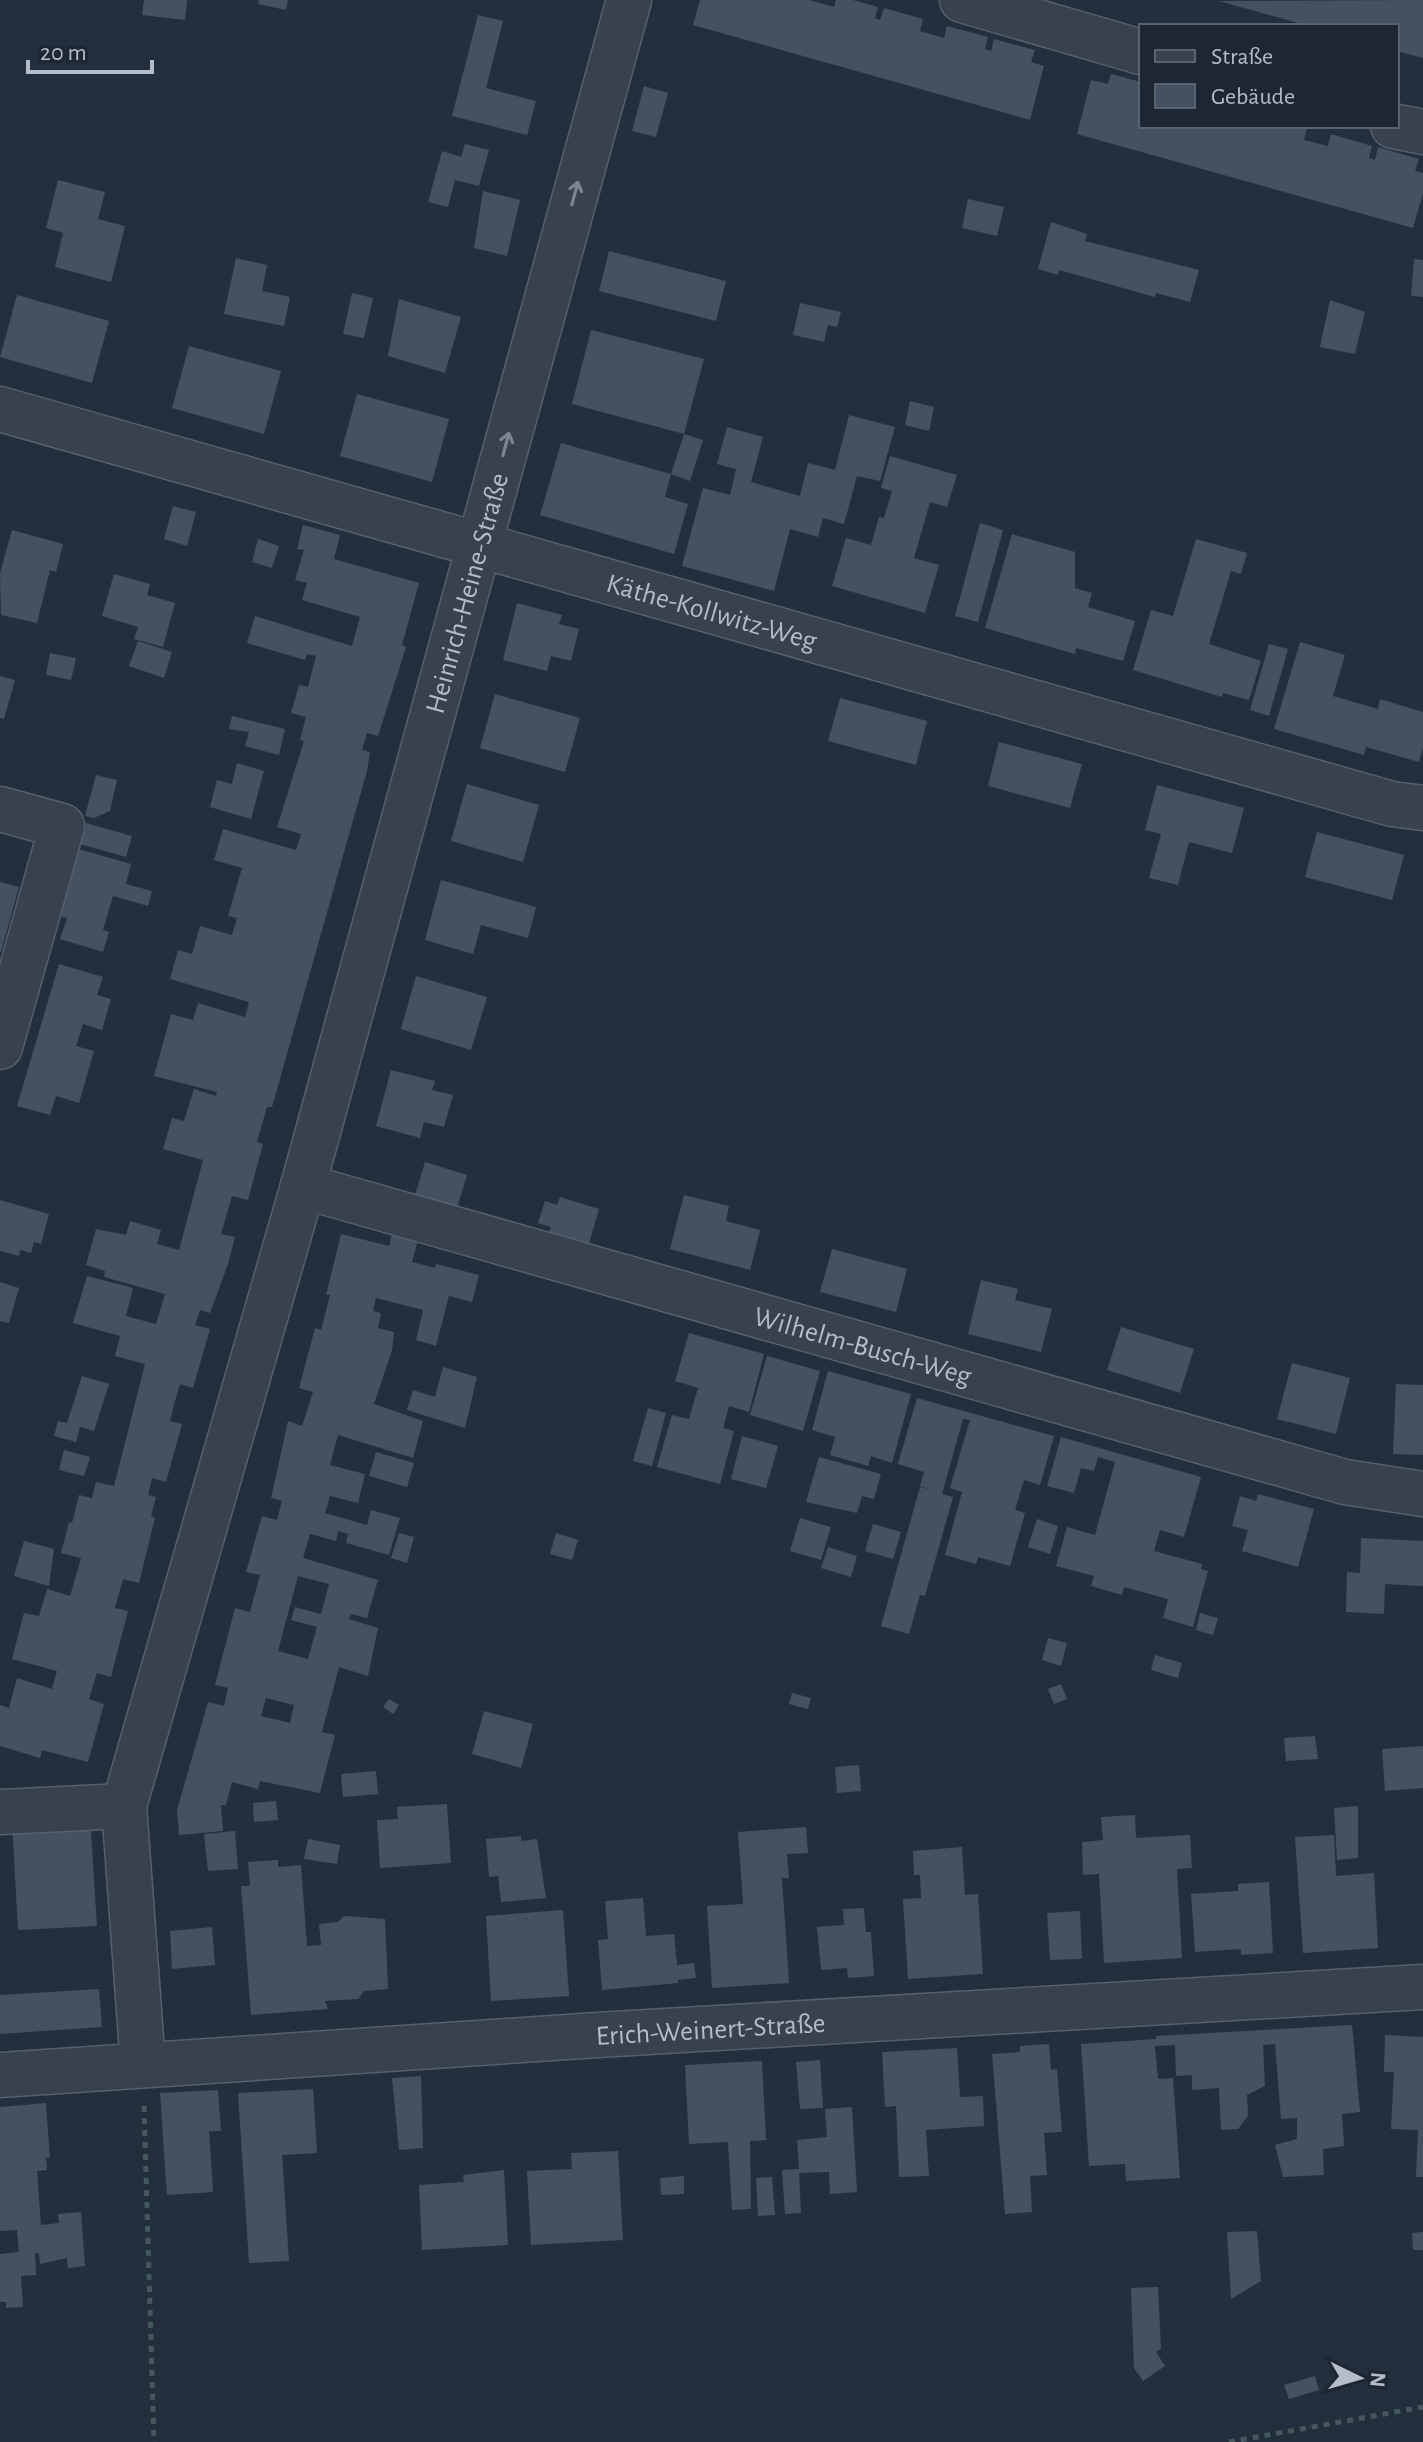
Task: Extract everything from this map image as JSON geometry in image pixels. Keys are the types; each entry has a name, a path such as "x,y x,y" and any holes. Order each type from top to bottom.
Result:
{"street":[{"name":"Heinrich-Heine-Straße","path":"124,1806 303,1186 629,0"},
{"path":"962,0 1139,51"},
{"path":"1399,127 1423,132"},
{"name":"Käthe-Kollwitz-Weg","path":"0,409 1392,804 1423,808"},
{"path":"0,809 62,826 1,1043"},
{"name":"Wilhelm-Busch-Weg","path":"303,1186 1345,1482 1423,1494"},
{"path":"0,1812 124,1806 143,2065"},
{"name":"Erich-Weinert-Straße","path":"0,2075 1423,1987"}],"path":[{"path":"143,2065 154,2442"},
{"path":"1229,2442 1423,2407"}],"building":[{"path":"144,0 187,0 185,20 142,15"},
{"path":"259,0 288,0 286,10 258,4"},
{"path":"700,0 809,0 834,7 836,0 853,0 878,7 875,18 880,20 884,8 923,19 920,31 944,38 947,26 988,37 985,49 991,51 994,39 1035,50 1031,62 1044,66 1030,120 693,25"},
{"path":"1423,0 1423,58 1399,52 1399,24 1302,24 1219,1"},
{"path":"478,15 503,21 486,88 536,101 527,135 452,116"},
{"path":"1111,74 1139,81 1139,128 1307,128 1304,140 1328,146 1331,134 1372,146 1369,158 1375,160 1378,147 1419,159 1415,171 1423,173 1423,193 1413,228 1077,134 1091,80 1108,84"},
{"path":"644,86 668,93 656,137 632,131"},
{"path":"465,144 489,150 479,186 455,180 448,207 428,202 442,151 461,157"},
{"path":"58,180 105,192 98,219 125,226 111,282 55,267 63,233 46,228"},
{"path":"483,191 520,200 507,256 474,248"},
{"path":"968,199 1004,207 997,236 962,228"},
{"path":"1051,222 1087,234 1085,241 1199,270 1190,302 1156,293 1155,297 1059,270 1058,275 1038,269"},
{"path":"609,251 726,281 716,321 599,291"},
{"path":"236,258 267,265 262,291 290,297 284,326 224,314"},
{"path":"1414,259 1423,260 1423,297 1411,296"},
{"path":"352,293 373,298 364,338 343,334"},
{"path":"17,295 109,321 92,383 0,357"},
{"path":"399,299 461,317 445,373 388,356"},
{"path":"1330,300 1365,312 1355,354 1320,347"},
{"path":"800,303 841,312 837,327 828,325 824,342 793,335"},
{"path":"591,330 704,359 684,434 572,404"},
{"path":"189,346 281,371 264,434 172,408"},
{"path":"357,394 449,419 432,482 340,456"},
{"path":"910,401 934,407 929,431 905,425"},
{"path":"849,415 895,427 880,481 857,476 844,524 823,518 818,537 790,529 774,591 682,566 703,488 730,495 736,469 717,464 727,427 763,437 751,482 800,496 808,463 835,470"},
{"path":"684,434 703,440 690,481 671,474"},
{"path":"561,443 671,474 665,497 688,504 674,554 540,515"},
{"path":"890,456 957,475 947,507 930,502 914,558 939,565 925,613 832,586 846,538 871,545 879,517 884,518 892,491 881,488"},
{"path":"173,506 196,512 187,546 164,539"},
{"path":"980,523 1003,530 978,622 955,616"},
{"path":"303,525 340,535 334,559 419,583 402,645 406,647 378,736 367,733 362,750 370,752 367,771 272,1107 267,1107 257,1142 263,1144 248,1200 232,1196 221,1234 235,1237 228,1264 210,1313 200,1310 195,1325 210,1329 193,1388 180,1384 175,1401 170,1421 182,1424 166,1482 152,1478 148,1495 156,1497 151,1516 155,1518 139,1583 123,1579 115,1608 128,1611 111,1677 97,1673 89,1699 104,1704 88,1762 42,1750 40,1758 0,1746 0,1705 9,1708 17,1678 52,1689 57,1671 12,1659 24,1613 39,1616 47,1589 70,1596 81,1558 61,1553 69,1522 72,1523 79,1495 92,1498 96,1482 114,1486 145,1364 115,1356 120,1336 73,1323 87,1276 133,1288 126,1316 156,1324 165,1294 104,1277 105,1271 86,1265 96,1229 126,1235 130,1221 161,1230 157,1244 179,1250 203,1160 163,1149 172,1118 184,1121 194,1089 216,1096 217,1092 154,1076 171,1014 193,1020 198,1003 245,1017 249,1002 170,979 178,950 192,954 200,926 232,935 237,918 228,916 242,868 214,860 223,829 296,850 301,834 277,827 304,741 300,740 306,717 291,713 299,685 308,687 316,656 307,654 305,660 247,643 255,616 352,646 360,617 302,600 307,583 295,580 304,550 297,549"},
{"path":"12,530 63,544 56,572 50,570 37,623 1,615 0,573"},
{"path":"1012,534 1075,552 1075,588 1092,593 1088,607 1135,621 1123,661 1076,648 1075,654 985,628"},
{"path":"258,539 279,546 272,568 252,562"},
{"path":"1196,539 1247,553 1241,574 1231,571 1209,644 1261,661 1249,700 1223,693 1222,697 1133,670 1151,610 1173,616"},
{"path":"114,574 150,584 147,595 175,603 163,647 134,639 138,627 102,616"},
{"path":"517,603 562,615 559,624 579,629 571,661 551,656 547,671 503,660"},
{"path":"138,641 172,652 164,678 129,666"},
{"path":"1300,642 1345,655 1333,696 1378,709 1380,699 1423,712 1423,748 1419,762 1366,747 1364,755 1274,729"},
{"path":"1269,644 1288,649 1269,716 1250,710"},
{"path":"50,653 76,658 71,680 46,675"},
{"path":"0,676 15,680 4,719 0,718"},
{"path":"495,694 580,718 565,772 480,748"},
{"path":"840,698 927,721 916,765 828,741"},
{"path":"232,716 285,729 279,755 245,746 249,732 229,729"},
{"path":"999,742 1082,764 1070,808 988,786"},
{"path":"237,763 264,771 251,819 210,807 217,780 232,784"},
{"path":"96,775 117,780 110,811 94,818 85,816"},
{"path":"467,784 539,805 523,862 451,841"},
{"path":"1157,785 1244,808 1232,853 1189,842 1178,885 1149,878 1161,834 1145,830"},
{"path":"86,823 132,836 126,857 80,844"},
{"path":"1317,832 1404,855 1392,900 1305,877"},
{"path":"78,849 131,864 126,884 152,891 148,906 113,896 103,930 109,932 103,952 60,939 67,918 59,916"},
{"path":"441,880 536,907 528,938 481,925 473,954 425,940"},
{"path":"0,882 19,887 1,952 0,952"},
{"path":"59,964 103,977 97,995 111,999 102,1030 83,1024 76,1046 94,1051 79,1103 56,1096 50,1115 17,1106"},
{"path":"416,976 487,997 471,1050 401,1029"},
{"path":"391,1070 435,1081 432,1090 453,1095 444,1127 424,1122 420,1138 376,1126"},
{"path":"425,1162 467,1175 457,1208 415,1195"},
{"path":"684,1195 729,1206 726,1221 760,1230 750,1270 670,1249"},
{"path":"560,1197 599,1209 588,1247 548,1234 551,1227 538,1223 545,1201 557,1205"},
{"path":"0,1200 49,1214 41,1244 34,1242 31,1253 20,1250 19,1256 0,1251"},
{"path":"392,1233 418,1240 412,1262 435,1268 436,1264 479,1275 472,1302 449,1296 436,1346 416,1340 423,1310 376,1298 373,1311 381,1313 378,1328 394,1332 392,1350 374,1404 423,1421 413,1458 338,1435 330,1465 365,1474 358,1503 330,1496 325,1513 367,1525 371,1510 400,1518 389,1555 346,1543 348,1534 338,1531 336,1541 310,1534 303,1558 378,1580 367,1618 351,1614 349,1619 378,1628 368,1676 339,1667 322,1732 335,1735 320,1793 260,1781 258,1789 232,1782 226,1805 221,1805 223,1831 179,1835 177,1810 208,1702 224,1706 228,1688 215,1685 235,1608 250,1612 260,1575 246,1572 262,1516 277,1520 282,1501 271,1498 288,1421 302,1426 313,1392 299,1388 315,1328 321,1330 341,1234 389,1246","holes":["298,1576 329,1584 321,1614 295,1607 291,1620 317,1627 308,1659 278,1651","266,1698 294,1705 290,1723 261,1716"]},
{"path":"832,1249 907,1269 896,1312 820,1292"},
{"path":"981,1280 1018,1289 1015,1300 1052,1309 1041,1352 968,1334"},
{"path":"0,1282 19,1288 9,1323 0,1321"},
{"path":"1121,1327 1194,1349 1180,1393 1107,1370"},
{"path":"689,1333 764,1354 749,1412 729,1406 723,1428 734,1431 720,1484 657,1467 672,1415 689,1419 698,1388 675,1381"},
{"path":"767,1356 820,1371 803,1431 750,1415"},
{"path":"1292,1363 1350,1378 1336,1434 1277,1419"},
{"path":"443,1367 477,1377 465,1428 407,1410 413,1390 435,1397"},
{"path":"828,1371 911,1394 892,1463 871,1456 868,1466 830,1455 835,1437 812,1430"},
{"path":"82,1376 109,1384 94,1431 80,1427 76,1442 54,1436 58,1421 67,1423"},
{"path":"1396,1384 1423,1385 1423,1455 1393,1454"},
{"path":"917,1398 1054,1436 1040,1485 1024,1480 1015,1510 1025,1513 1010,1566 978,1557 976,1564 945,1555 962,1492 950,1488 970,1420 963,1419 942,1494 953,1497 925,1596 920,1595 909,1634 881,1626 920,1487 932,1490 920,1486 924,1472 898,1464"},
{"path":"648,1408 666,1413 652,1466 633,1461"},
{"path":"742,1436 778,1446 766,1488 731,1479"},
{"path":"1061,1437 1201,1477 1184,1537 1160,1530 1154,1551 1202,1564 1201,1569 1208,1571 1193,1627 1163,1618 1168,1599 1124,1587 1122,1595 1091,1586 1094,1576 1056,1566 1067,1527 1095,1535 1115,1462 1098,1457 1094,1471 1081,1468 1074,1493 1047,1486"},
{"path":"64,1450 90,1457 84,1476 59,1470"},
{"path":"376,1452 414,1463 407,1487 369,1476"},
{"path":"819,1457 881,1474 874,1499 862,1496 857,1513 806,1502"},
{"path":"1258,1494 1314,1509 1298,1567 1242,1551 1248,1530 1232,1526 1240,1496 1256,1501"},
{"path":"800,1518 831,1527 821,1560 790,1551"},
{"path":"1037,1519 1058,1526 1050,1554 1028,1547"},
{"path":"873,1524 901,1532 893,1559 865,1551"},
{"path":"399,1533 414,1537 407,1563 391,1558"},
{"path":"556,1533 578,1540 572,1560 550,1554"},
{"path":"1361,1538 1423,1541 1423,1586 1385,1584 1384,1614 1346,1612 1347,1572 1360,1573"},
{"path":"24,1541 54,1549 49,1586 14,1576"},
{"path":"828,1547 857,1556 851,1577 821,1568"},
{"path":"1200,1613 1218,1618 1213,1635 1196,1630"},
{"path":"1048,1638 1067,1643 1061,1666 1042,1660"},
{"path":"1155,1655 1182,1663 1178,1678 1151,1670"},
{"path":"1061,1684 1067,1699 1054,1704 1048,1689"},
{"path":"792,1693 811,1698 808,1709 789,1704"},
{"path":"389,1699 399,1705 393,1714 383,1707"},
{"path":"484,1711 533,1724 521,1768 472,1754"},
{"path":"1315,1736 1318,1759 1286,1761 1284,1738"},
{"path":"1423,1746 1423,1788 1385,1791 1382,1749"},
{"path":"859,1765 861,1791 837,1793 835,1767"},
{"path":"376,1771 378,1794 343,1797 341,1774"},
{"path":"276,1801 278,1820 254,1822 253,1803"},
{"path":"447,1804 451,1863 380,1868 377,1820 398,1819 397,1807"},
{"path":"1358,1806 1358,1858 1337,1860 1334,1808"},
{"path":"1135,1815 1136,1838 1190,1835 1192,1868 1177,1869 1182,1958 1104,1963 1099,1874 1083,1875 1082,1842 1103,1840 1101,1817"},
{"path":"90,1817 97,1926 18,1930 12,1822"},
{"path":"806,1827 808,1853 787,1854 789,1878 782,1878 789,1983 712,1988 707,1906 743,1904 738,1832"},
{"path":"235,1831 238,1869 208,1871 204,1834"},
{"path":"1334,1835 1336,1876 1374,1873 1378,1948 1303,1953 1295,1837"},
{"path":"521,1836 521,1841 537,1839 546,1898 501,1902 498,1876 489,1877 486,1839"},
{"path":"308,1839 340,1845 337,1864 304,1859"},
{"path":"962,1847 965,1895 978,1894 983,1974 908,1979 903,1899 921,1898 920,1875 914,1875 913,1851"},
{"path":"278,1860 278,1867 301,1865 307,1946 321,1945 319,1924 338,1922 344,1916 385,1919 388,1989 364,1991 358,1999 325,2001 328,2009 251,2015 241,1886 250,1886 248,1862"},
{"path":"1269,1882 1273,1953 1241,1955 1241,1949 1195,1952 1191,1894 1238,1891 1238,1884"},
{"path":"643,1898 646,1936 674,1934 677,1965 694,1963 696,1978 678,1980 678,1983 602,1990 598,1940 608,1939 605,1901"},
{"path":"864,1908 866,1932 871,1932 874,1976 848,1978 847,1968 821,1970 817,1927 844,1925 843,1909"},
{"path":"563,1910 569,1996 491,2001 486,1916"},
{"path":"1080,1911 1082,1959 1050,1960 1047,1913"},
{"path":"212,1927 215,1965 172,1969 170,1931"},
{"path":"99,1989 102,2027 0,2034 0,1995"},
{"path":"1352,2025 1360,2112 1342,2114 1344,2146 1323,2149 1324,2175 1283,2177 1275,2145 1297,2139 1297,2118 1281,2119 1275,2044 1263,2045 1265,2086 1247,2095 1248,2116 1238,2129 1221,2130 1219,2088 1192,2090 1192,2075 1176,2076 1175,2045 1155,2046 1158,2079 1173,2078 1180,2178 1126,2181 1125,2164 1089,2166 1081,2044 1156,2039 1156,2036"},
{"path":"1385,2035 1423,2037 1423,2177 1416,2177 1418,2130 1391,2129 1394,2072 1384,2072"},
{"path":"1049,2044 1051,2070 1057,2069 1062,2132 1044,2133 1047,2175 1030,2176 1032,2212 1005,2214 992,2054 1020,2052 1020,2046"},
{"path":"957,2048 960,2097 983,2096 984,2126 926,2130 929,2176 899,2177 896,2106 885,2107 882,2052"},
{"path":"820,2060 823,2108 800,2109 796,2062"},
{"path":"762,2061 766,2140 750,2141 751,2209 732,2210 728,2142 689,2144 685,2065"},
{"path":"421,2076 423,2148 399,2150 392,2078"},
{"path":"313,2089 317,2153 282,2155 289,2261 249,2263 238,2093"},
{"path":"218,2090 221,2131 209,2131 213,2192 167,2195 160,2093"},
{"path":"46,2103 50,2158 46,2158 47,2170 37,2171 41,2225 59,2223 58,2214 81,2212 85,2266 68,2268 67,2258 40,2264 39,2253 35,2253 36,2275 21,2276 23,2307 6,2308 6,2302 0,2302 0,2254 19,2252 17,2230 0,2231 0,2107"},
{"path":"852,2107 857,2192 830,2194 829,2172 799,2173 801,2213 785,2214 782,2170 799,2169 797,2140 827,2137 825,2109"},
{"path":"618,2151 623,2240 531,2245 527,2171 572,2169 571,2153"},
{"path":"504,2170 508,2245 422,2250 419,2185 464,2182 463,2175"},
{"path":"684,2176 684,2194 661,2195 660,2178"},
{"path":"772,2177 775,2215 758,2216 756,2178"},
{"path":"1257,2231 1261,2281 1231,2299 1227,2232"},
{"path":"1423,2232 1423,2250 1413,2250 1412,2233"},
{"path":"1158,2287 1161,2349 1156,2352 1165,2366 1143,2381 1134,2368 1131,2288"},
{"path":"1315,2376 1319,2390 1289,2399 1284,2385"}]}
